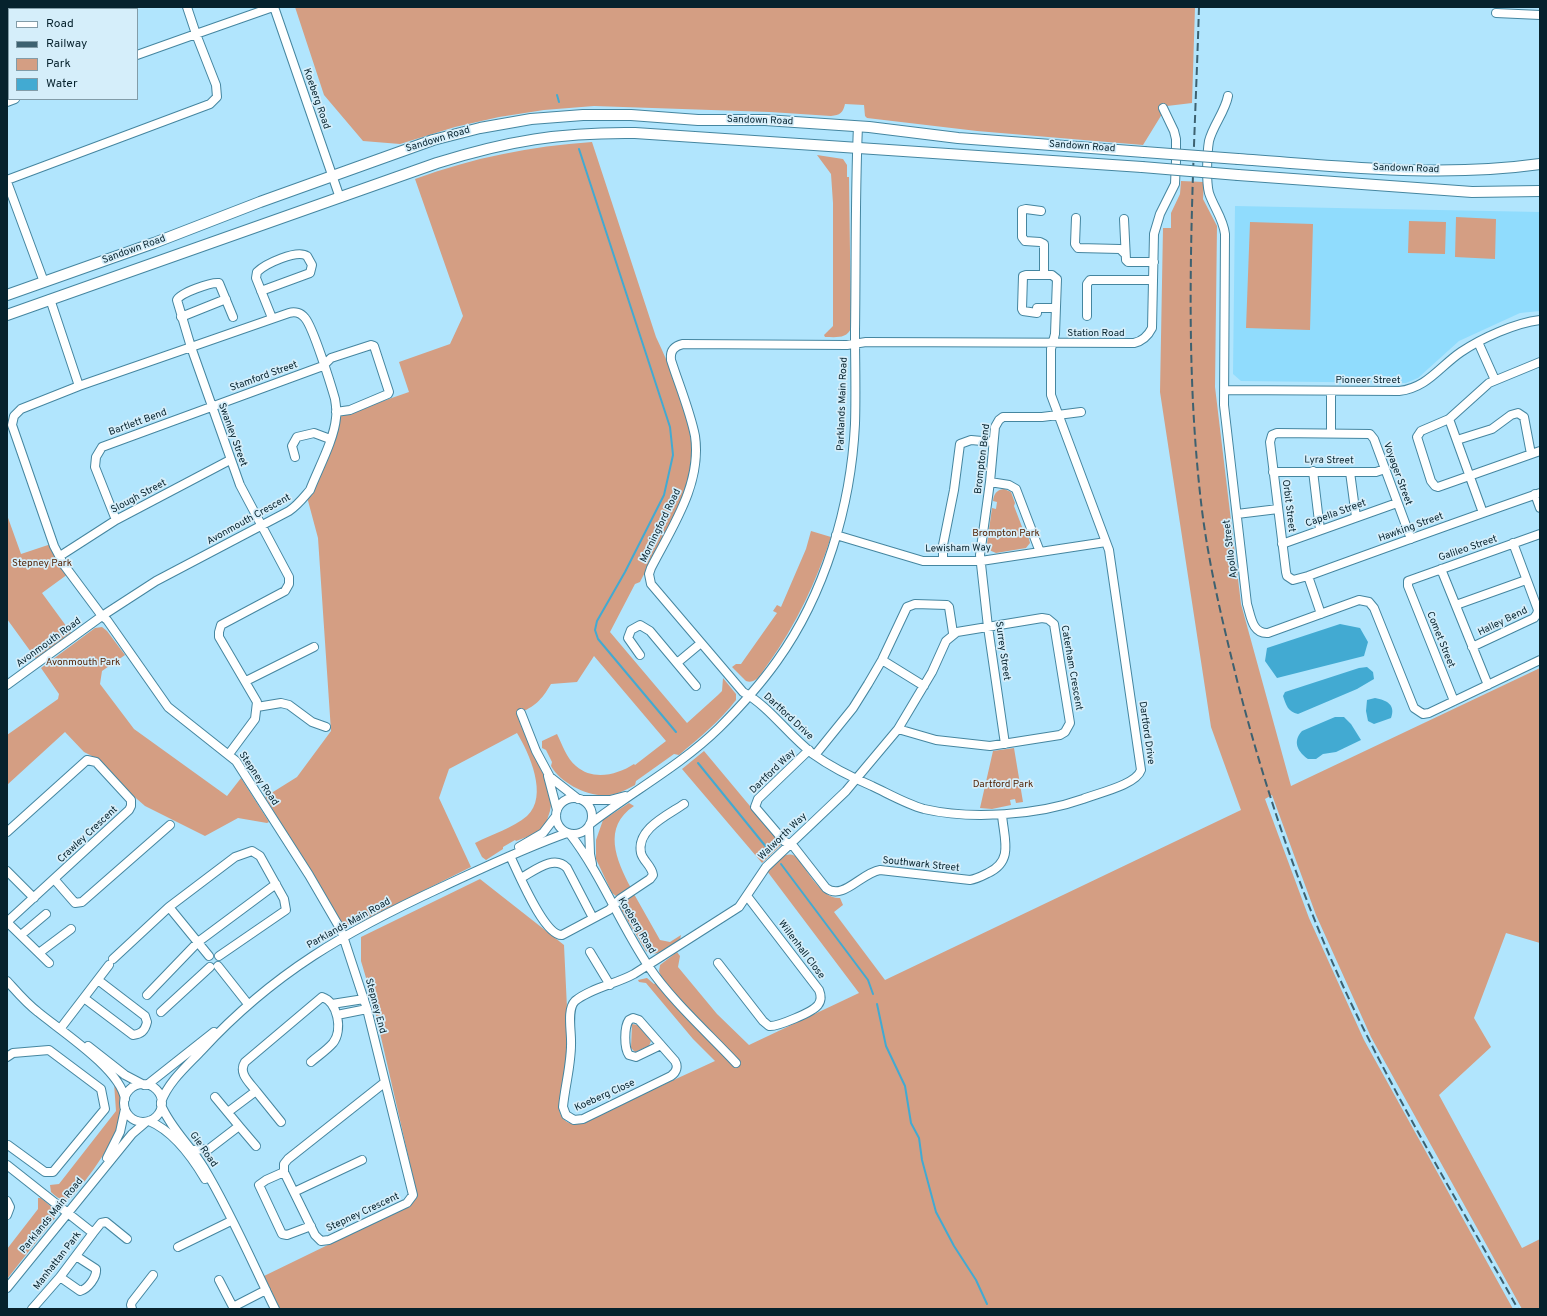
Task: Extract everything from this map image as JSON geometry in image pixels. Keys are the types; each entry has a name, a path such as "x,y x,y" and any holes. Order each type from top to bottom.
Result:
{"main road":[{"name":"Sandown Road","path":"7,295 154,243 332,175 433,140 480,128 531,119 583,115 631,115 698,120 765,120 858,126 958,138 1238,159 1425,170 1478,169 1540,164"},
{"name":"Sandown Road","path":"7,314 437,163 478,150 522,140 566,134 635,133 1472,192 1540,191"}],"street":[{"path":"44,282 7,181 210,104 217,96 216,85 187,7"},
{"path":"138,55 273,7"},
{"name":"Koeberg Road","path":"273,7 340,198"},
{"path":"1496,13 1540,15"},
{"name":"Apollo Street","path":"1228,96 1226,105 1209,141 1208,186 1210,194 1221,217 1225,234 1224,405 1247,604 1255,628 1262,633 1268,633 1359,600 1369,602 1374,608 1414,708 1419,713 1426,714 1540,660"},
{"name":"Station Road","path":"855,344 866,342 1053,344 1134,343 1144,340 1152,328 1156,225 1175,184 1176,139 1163,108"},
{"name":"Parklands Main Road","path":"589,825 694,750 719,728 777,661 796,631 822,575 836,535 846,491 855,423 858,126"},
{"path":"1041,211 1026,209 1022,210 1022,237 1024,241 1040,242 1044,244 1044,275 1026,275 1022,277 1022,309 1026,313 1037,313 1037,308 1055,308"},
{"path":"1076,218 1076,244 1078,248 1120,249 1124,253"},
{"path":"1124,219 1125,259 1128,262 1154,262"},
{"path":"261,291 310,273 312,269 311,261 307,256 299,253 261,268 257,272 256,278 261,291 272,318"},
{"name":"Dartford Drive","path":"748,695 769,711 789,734 812,752 842,772 925,809 984,815 1002,815 1071,803 1134,780 1140,773 1141,763 1106,542 1057,415 1050,386 1051,349 1053,344 1055,308 1057,308 1057,279 1054,275 1044,275"},
{"path":"1087,316 1087,284 1090,280 1153,280"},
{"name":"Swanley Street","path":"226,299 219,283 216,283 181,294 177,300 190,347 240,485 289,577 285,591 220,627 219,637 246,681"},
{"path":"50,299 79,386"},
{"path":"181,317 226,299 233,317"},
{"name":"Avonmouth Crescent","path":"293,312 300,313 305,317 335,400 336,412 334,429 310,490 293,508 156,581 102,616 64,565 60,556 13,429 12,422 14,416 21,409 79,386 272,318 293,312"},
{"name":"Pioneer Street","path":"1224,390 1400,391 1411,389 1426,382 1460,353 1478,342 1520,323 1540,320"},
{"path":"1478,342 1495,380"},
{"name":"Stamford Street","path":"211,406 323,366 331,358 371,344 374,346 389,392 388,394 350,410 336,412"},
{"name":"Morningford Road","path":"748,695 743,692 701,643 651,584 649,579 651,568 688,494 695,464 696,446 693,428 671,360 671,353 674,348 683,344 855,344"},
{"path":"1540,362 1489,383 1449,419 1421,431 1417,437 1431,481 1435,486 1441,486 1540,451"},
{"path":"1331,391 1331,433"},
{"name":"Bartlett Bend","path":"116,520 95,470 96,457 100,450 105,446 211,406"},
{"path":"1057,415 1081,412"},
{"path":"1457,440 1492,429 1511,414 1518,413 1524,417 1531,454"},
{"name":"Brompton Bend","path":"981,561 981,544 990,482 996,424 1001,418 1057,415"},
{"path":"1449,419 1483,513"},
{"path":"295,457 292,446 297,437 314,432 330,439"},
{"name":"Orbit Street","path":"1289,578 1286,574 1273,472 1270,442 1272,435 1277,433 1331,433"},
{"name":"Voyager Street","path":"1331,433 1368,433 1374,439 1411,539"},
{"path":"943,561 943,544 954,490 960,444 971,440 993,442"},
{"name":"Slough Street","path":"60,556 116,520 230,460"},
{"name":"Lyra Street","path":"1273,472 1376,472 1385,469"},
{"path":"1312,471 1320,530"},
{"path":"1350,472 1356,517"},
{"path":"990,482 1005,484 1016,489 1040,552"},
{"path":"1538,493 1540,508"},
{"name":"Hawking Street","path":"1289,578 1295,580 1308,576 1538,493"},
{"name":"Capella Street","path":"1282,544 1397,503"},
{"path":"1237,514 1278,509"},
{"name":"Galileo Street","path":"1408,586 1411,580 1540,534"},
{"name":"Lewisham Way","path":"836,535 918,560 943,561 981,561 1106,542"},
{"name":"Halley Bend","path":"1472,647 1536,616 1538,610 1513,543"},
{"name":"Surrey Street","path":"981,561 988,627 1005,744"},
{"path":"1441,569 1488,685"},
{"path":"1308,576 1321,614"},
{"path":"1456,605 1526,580"},
{"name":"Comet Street","path":"1408,586 1454,701"},
{"path":"812,752 853,708 882,660 907,607 911,605 947,605 949,607 953,633 988,627"},
{"name":"Avonmouth Road","path":"7,685 102,616"},
{"name":"Stepney Road","path":"102,616 168,707 229,754 245,774 309,875 341,930 343,937"},
{"name":"Caterham Crescent","path":"898,729 936,740 990,746 1063,734 1067,730 1070,723 1055,626 1052,622 1042,618 988,627"},
{"path":"640,655 628,638 632,630 640,625 650,631 696,686"},
{"name":"Walworth Way","path":"648,966 720,921 739,907 748,896 766,867 846,791 898,729 924,686 945,643 953,633"},
{"path":"677,663 701,643"},
{"path":"229,754 255,719 257,707 256,698 246,681 314,647"},
{"path":"882,660 924,686"},
{"path":"257,707 281,703 289,705 312,722 326,727"},
{"path":"521,713 551,784 558,826 568,833 578,833 589,825 591,811 580,800 550,777 542,762"},
{"name":"Dartford Way","path":"789,844 756,810 755,802 812,752"},
{"name":"Crawley Crescent","path":"7,832 84,761 90,760 96,762 129,798 131,806 7,922"},
{"name":"Parklands Main Road","path":"580,800 600,801 622,798 651,782"},
{"path":"556,813 565,800 580,800"},
{"path":"510,856 543,921 555,934 562,935 612,906 653,875 653,870 642,855 642,837 649,828 684,804"},
{"name":"Parklands Main Road","path":"161,1104 165,1093 177,1076 225,1025 248,1004 295,967 343,937 409,902 497,860 543,833 556,813"},
{"name":"Southwark Street","path":"789,844 794,848 826,888 835,892 846,889 868,873 880,870 973,879 995,870 1004,859 1006,853 1002,815"},
{"path":"54,879 76,903 82,902 170,825"},
{"name":"Koeberg Road","path":"589,825 590,854 598,880"},
{"name":"Koeberg Road","path":"568,833 598,880 612,906 658,981 736,1063"},
{"name":"Parklands Main Road","path":"497,860 568,833"},
{"path":"60,1029 111,962 169,906 235,857 252,851 260,856 284,899 286,910 219,956"},
{"path":"521,878 549,863 562,863 567,868 593,918"},
{"path":"7,871 34,898"},
{"path":"147,995 198,942 276,884"},
{"name":"Willenhall Close","path":"718,962 763,1021 769,1026 778,1025 814,1008 820,1002 821,996 819,990 748,896"},
{"path":"169,906 209,956"},
{"path":"21,935 46,914"},
{"path":"7,922 49,963"},
{"path":"39,953 71,929"},
{"name":"Stepney End","path":"343,937 367,1009 384,1082"},
{"path":"590,952 610,985"},
{"path":"209,956 214,954 219,956"},
{"path":"209,956 207,962 214,966 248,1004"},
{"path":"161,1012 220,961 219,956"},
{"name":"Koeberg Close","path":"648,966 579,999 571,1008 571,1048 563,1107 566,1115 571,1119 578,1120 672,1076 676,1072 676,1063 661,1045 639,1020 633,1018 627,1022 627,1051 629,1055 636,1057 661,1045"},
{"path":"84,998 133,1035 140,1034 144,1030 147,1022 144,1016 98,980"},
{"path":"7,982 28,1003 108,1070 119,1082 125,1099 125,1109 132,1119 147,1121 158,1115 161,1104 157,1092 126,1075 69,1033 60,1029"},
{"path":"281,1122 242,1072 242,1067 245,1062 322,997 332,1004 336,1015 336,1037 333,1043 312,1062"},
{"path":"332,1004 364,999"},
{"path":"336,1015 367,1009"},
{"name":"Parklands Main Road","path":"146,1085 204,1039 225,1025"},
{"path":"7,1057 13,1053 49,1050 101,1089 105,1106 105,1109 53,1172 45,1172 7,1145"},
{"path":"311,1226 287,1236 282,1234 260,1186 266,1180 284,1172 283,1167 286,1160 384,1082"},
{"name":"Stepney Crescent","path":"284,1172 319,1239 330,1240 406,1204 411,1200 412,1190 384,1082"},
{"path":"125,1099 133,1088 146,1085"},
{"path":"228,1112 256,1091"},
{"path":"215,1097 256,1146"},
{"name":"Gie Road","path":"161,1104 166,1116 203,1165 275,1309"},
{"name":"Parklands Main Road","path":"97,1176 116,1142 122,1127 125,1109"},
{"name":"Parklands Main Road","path":"7,1288 132,1134 147,1121"},
{"name":"Gie Road","path":"147,1121 169,1134 182,1146 225,1208"},
{"path":"203,1165 209,1149 239,1126"},
{"path":"193,1150 209,1149"},
{"path":"294,1192 362,1160"},
{"name":"Manhattan Park","path":"7,1165 94,1232 32,1309"},
{"path":"7,1201 10,1206 7,1214"},
{"path":"178,1247 231,1221"},
{"path":"94,1232 101,1223 106,1222 127,1239"},
{"path":"60,1276 80,1291 85,1290 95,1276 96,1269 76,1256"},
{"path":"132,1309 132,1302 153,1275"},
{"path":"219,1280 234,1308 266,1290"}],"shaded area":[{"path":"1235,206 1540,212 1540,311 1520,313 1459,341 1418,378 1406,383 1241,381 1233,374"}],"green space":[{"path":"295,7 1195,7 1192,103 1167,106 1143,145 977,131 867,118 865,116 864,105 845,104 841,113 831,116 770,112 594,106 544,110 499,117 455,127 400,144 363,141 324,95"},
{"path":"592,142 656,337 683,404 691,441 692,459 686,488 675,516 640,582 635,584 610,632 687,723 722,691 723,678 736,694 736,700 702,736 679,755 674,754 636,781 635,785 615,794 597,795 588,793 570,785 556,773 551,766 552,762 546,750 542,748 542,741 557,734 565,751 576,766 590,774 605,775 620,771 634,764 635,765 666,741 594,656 577,682 551,684 544,695 537,702 518,714 532,751 548,784 552,800 546,823 542,828 532,835 516,841 515,840 486,860 482,857 475,843 515,824 527,816 533,808 537,786 535,774 527,752 517,733 449,769 439,798 471,867 354,925 346,925 340,920 265,797 297,777 331,731 318,538 307,497 340,416 409,392 399,362 450,344 463,316 415,179 458,165 502,154"},
{"path":"817,155 843,159 847,165 847,177 849,177 851,328 847,334 841,337 825,337 824,335 833,326 833,203 831,174"},
{"path":"1181,181 1204,182 1203,199 1217,226 1215,387 1241,604 1291,786 1540,668 1540,943 1506,933 1474,1018 1491,1047 1439,1095 1522,1248 1540,1239 1540,1309 1522,1309 1371,1037 1316,915 1272,795 1265,799 1309,918 1364,1040 1513,1309 280,1309 264,1276 410,1205 415,1199 416,1190 372,998 361,961 361,937 480,879 564,945 569,1050 559,1109 561,1116 565,1121 578,1124 715,1061 693,1039 646,983 639,982 638,980 647,978 654,984 662,979 659,971 660,965 677,952 680,956 678,967 717,1014 749,1045 859,993 767,871 783,856 795,856 820,889 826,894 840,898 843,905 834,912 885,980 1241,810 1211,727 1160,392 1163,228 1171,228 1171,213 1180,194"},
{"path":"1456,217 1496,219 1495,259 1455,257"},
{"path":"1409,221 1446,222 1445,254 1408,253"},
{"path":"1250,222 1313,224 1310,330 1246,328"},
{"name":"Brompton Park","path":"1004,489 1011,492 1015,503 1014,506 1024,532 1028,535 1030,543 1026,548 996,553 989,550 987,544 992,508 996,509 997,502 993,501 994,496 997,491"},
{"name":"Stepney Park","path":"7,515 21,554 51,544 68,574 42,593 72,634 36,659 7,619"},
{"path":"811,531 831,537 812,587 788,634 768,664 757,679 749,682 746,681 732,667 736,664 741,664 777,613 773,611 777,605 781,607 806,549"},
{"name":"Avonmouth Park","path":"102,627 107,631 125,655 102,671 100,684 134,729 227,796 241,778 269,822 267,823 238,818 205,836 145,806 129,792 98,759 84,752 65,732 7,785 7,735 58,699 59,694 41,668 95,628"},
{"name":"Dartford Park","path":"1014,748 1023,802 1016,803 1015,799 1010,800 1011,805 992,809 980,808 993,751"},
{"path":"704,751 780,842 781,845 762,863 682,769"},
{"path":"629,803 634,806 624,814 618,824 615,834 615,844 621,866 631,888 616,896 612,893 596,859 596,840 603,820"},
{"path":"634,894 660,940 670,942 681,935 680,940 659,953 655,954 646,951 620,908 622,902"},
{"path":"632,1024 638,1025 651,1041 649,1046 635,1052 631,1048"},
{"path":"114,1083 120,1096 121,1111 117,1127 110,1143 91,1174 72,1197 63,1200 51,1192 50,1185 59,1184 116,1111"},
{"path":"38,1198 41,1198 54,1209 55,1218 7,1279 7,1249 38,1209"}],"water":[{"path":"1340,624 1360,628 1368,642 1364,656 1277,678 1265,661 1267,648"},
{"path":"1367,667 1373,672 1374,679 1357,689 1298,714 1292,712 1286,705 1283,696 1285,692 1359,668"},
{"path":"1375,698 1387,702 1391,706 1392,713 1391,718 1374,724 1368,721 1366,711 1367,700"},
{"path":"1335,717 1344,717 1351,724 1361,740 1336,752 1323,754 1316,759 1308,759 1299,750 1297,739 1299,735 1302,731"}],"waterway":[{"path":"557,95 559,102"},
{"path":"579,149 670,427 673,455 664,495 625,572 597,621 595,630 598,639 676,732"},
{"path":"698,763 767,848"},
{"path":"781,864 868,980 873,994"},
{"path":"877,1004 886,1046 905,1086 911,1123 919,1138 922,1160 936,1212 954,1246 976,1280 987,1304"}],"railway":[{"path":"1199,7 1191,255 1192,379 1195,440 1204,525 1216,593 1232,661 1249,725 1286,845 1316,924 1333,963 1350,1001 1389,1079 1518,1309"}]}
